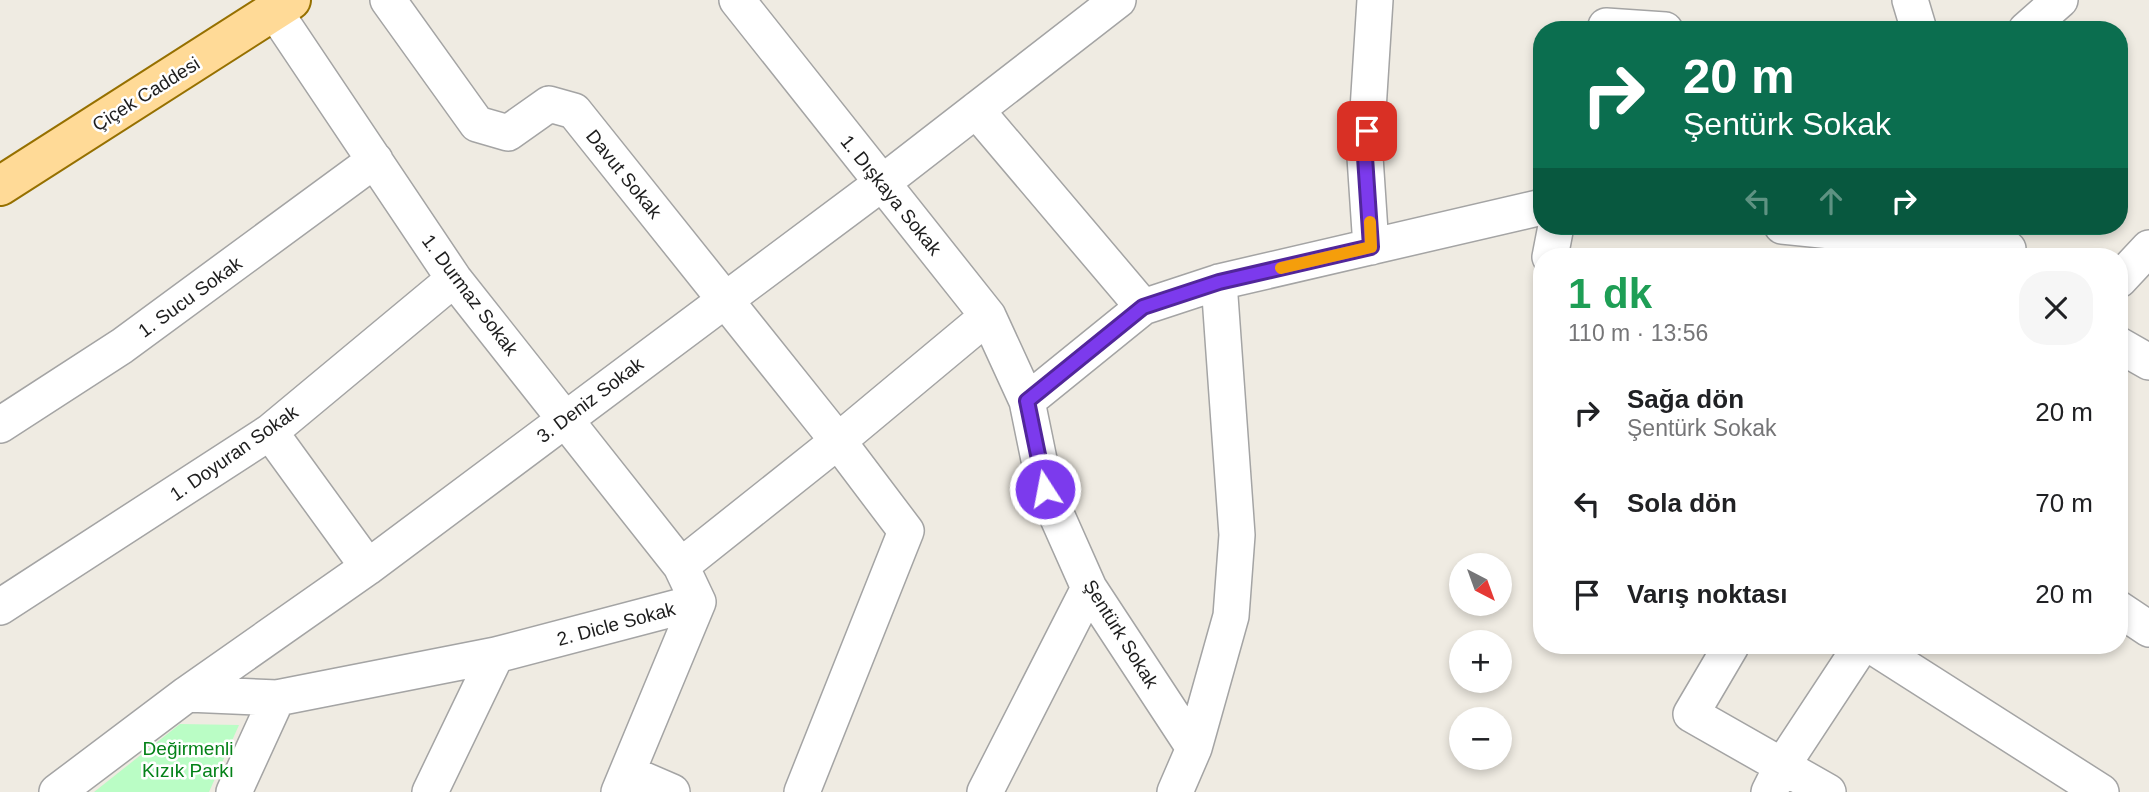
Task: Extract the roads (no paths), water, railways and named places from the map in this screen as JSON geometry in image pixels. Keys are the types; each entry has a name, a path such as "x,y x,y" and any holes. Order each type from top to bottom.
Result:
{"main road":[{"name":"Çiçek Caddesi","path":"0,186 283,6"}],"street":[{"name":"Davut Sokak","path":"388,0 477,124 508,133 549,104 574,111 838,441 906,531 802,792"},
{"name":"1. Dışkaya Sokak","path":"737,0 988,316 1027,401"},
{"name":"3. Deniz Sokak","path":"57,792 187,695 368,567 881,183 1118,0"},
{"path":"1371,247 1365,157 1375,0"},
{"path":"1910,0 1916,21"},
{"path":"2036,21 2060,0"},
{"name":"1. Durmaz Sokak","path":"283,6 375,160 454,279 681,566"},
{"path":"976,110 1143,307"},
{"name":"1. Sucu Sokak","path":"0,425 122,346 375,160"},
{"path":"1027,401 1143,307 1219,282 1533,209"},
{"path":"1894,235 2006,244"},
{"path":"2128,270 2149,248"},
{"name":"1. Doyuran Sokak","path":"0,607 270,432 454,279"},
{"path":"1175,792 1194,748 1231,616 1237,536 1219,282"},
{"path":"681,566 838,441 988,316"},
{"path":"2128,350 2149,362"},
{"name":"Şentürk Sokak","path":"1027,401 1045,489 1089,588 1194,748"},
{"path":"270,432 368,567"},
{"name":"2. Dicle Sokak","path":"187,695 277,698 496,655 698,602 681,566"},
{"path":"985,792 1089,588"},
{"path":"672,792 624,782 698,602"},
{"path":"2128,615 2149,629"},
{"path":"1726,654 1690,714 1776,779 1828,792"},
{"path":"1776,779 1856,654"},
{"path":"1885,654 2101,792"},
{"path":"430,792 496,655"},
{"path":"234,792 277,698"}],"park label":[{"name":"Değirmenli Kızık Parkı","path":"188,759"}]}
